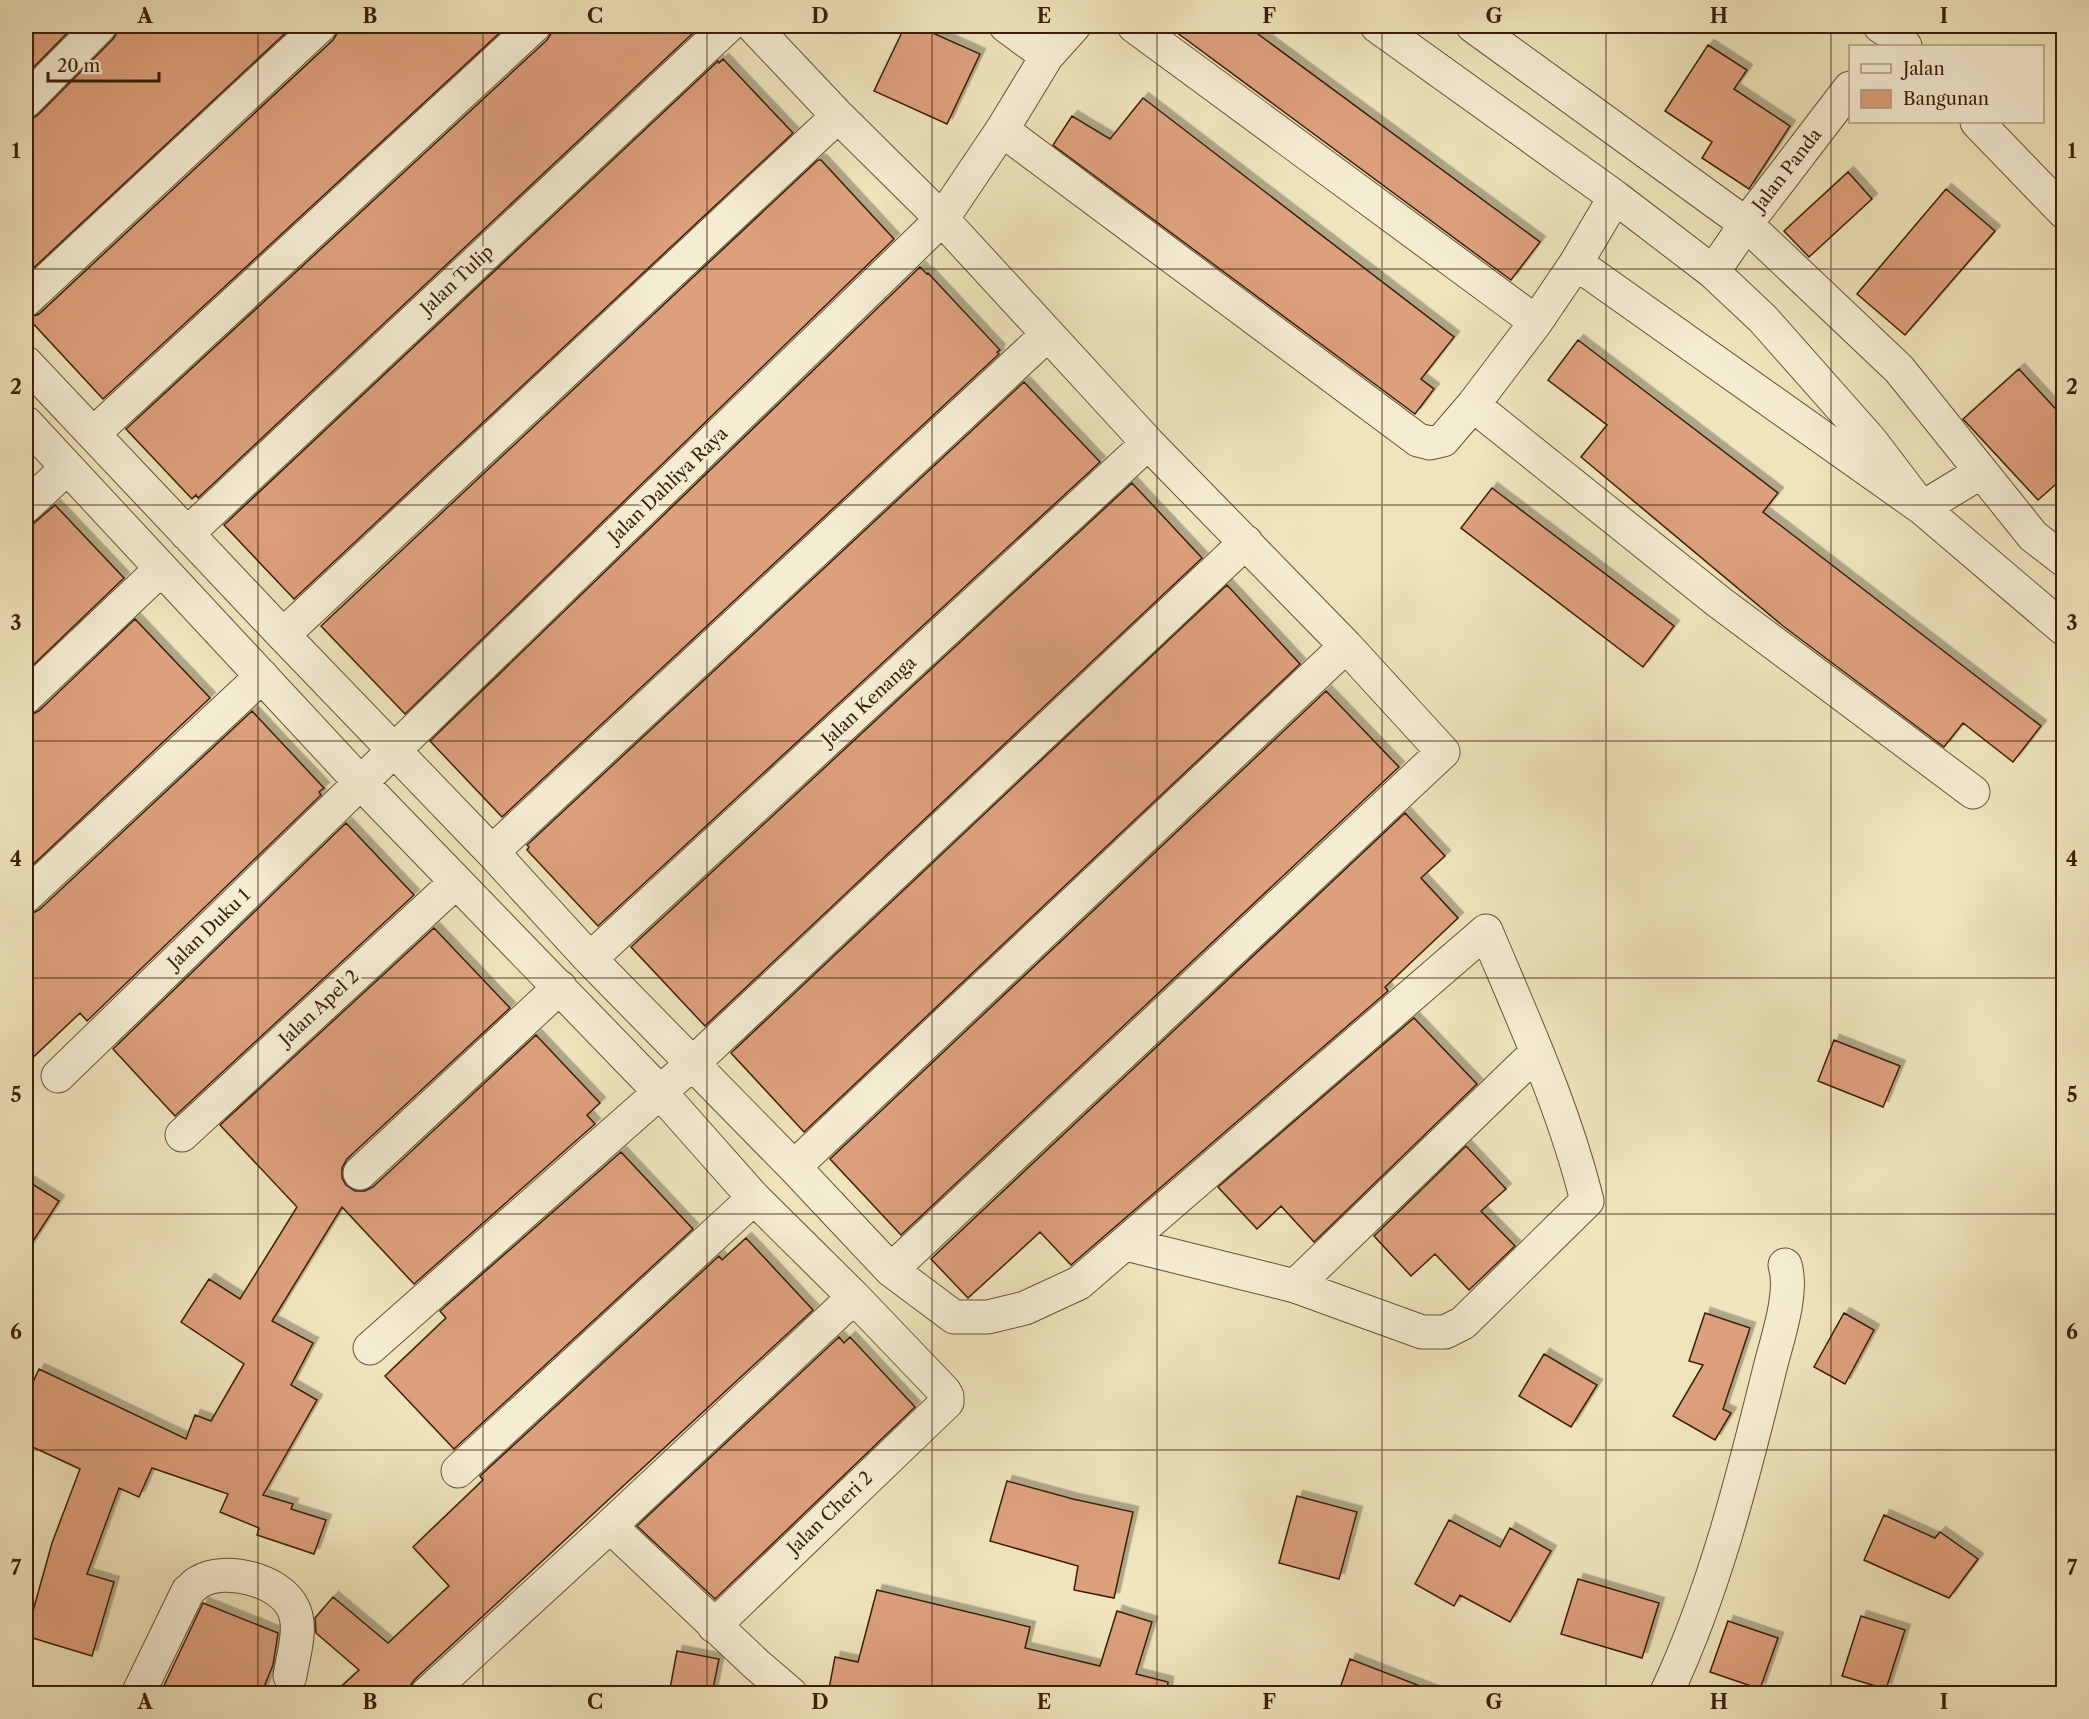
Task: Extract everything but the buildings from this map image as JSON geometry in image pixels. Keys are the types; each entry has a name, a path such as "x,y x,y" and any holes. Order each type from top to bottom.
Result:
{"street":[{"path":"26,101 100,26"},
{"path":"26,300 320,26"},
{"path":"93,434 534,26"},
{"name":"Jalan Tulip","path":"187,534 728,26"},
{"path":"753,26 838,116 942,219 1148,443 1346,646 1443,752 891,1269"},
{"path":"1006,26 1047,56"},
{"name":"Jalan Dahliya Raya","path":"360,782 942,219 1047,56 1074,26"},
{"path":"1134,26 1536,322"},
{"path":"1377,26 1615,197 1713,272 1771,328 1870,441 1922,508"},
{"path":"1473,26 1746,224 1899,369 2033,536 2064,560"},
{"name":"Jalan Panda","path":"1713,272 1746,224 1849,91"},
{"path":"283,635 838,116"},
{"path":"1978,123 2064,212"},
{"path":"1002,129 1418,440 1430,443 1443,440 1473,405 1536,322 1576,263 1615,197"},
{"path":"1576,263 1922,508 2064,629"},
{"path":"492,852 1048,334"},
{"path":"26,363 492,852 590,959 891,1269 954,1317 988,1317 1025,1308 1079,1283 1486,931 1537,1052 1580,1169 1587,1201 1462,1323 1445,1332 1422,1332 1295,1286 1126,1244"},
{"path":"1473,405 1719,602 1973,792"},
{"path":"26,423 360,782 660,1092 754,1198 854,1297 427,1694"},
{"name":"Jalan Kenanga","path":"590,959 1148,443"},
{"path":"26,506 67,468"},
{"path":"1922,508 1981,472"},
{"path":"370,1348 693,1063 1246,542"},
{"path":"26,697 161,569"},
{"path":"794,1167 1346,646"},
{"path":"26,896 262,676"},
{"name":"Jalan Duku 1","path":"58,1076 360,782"},
{"name":"Jalan Apel 2","path":"182,1135 456,882"},
{"path":"360,1173 560,987"},
{"path":"1295,1286 1537,1052"},
{"path":"458,1471 754,1198"},
{"path":"1666,1694 1688,1646 1743,1478 1785,1307 1788,1274 1785,1265"},
{"name":"Jalan Cheri 2","path":"714,1626 947,1402 944,1391 854,1297"},
{"path":"610,1526 714,1626 791,1694"},
{"path":"138,1694 188,1591 198,1582 212,1577 235,1576 257,1581 269,1585 284,1595 294,1609 298,1623 290,1676"}]}
